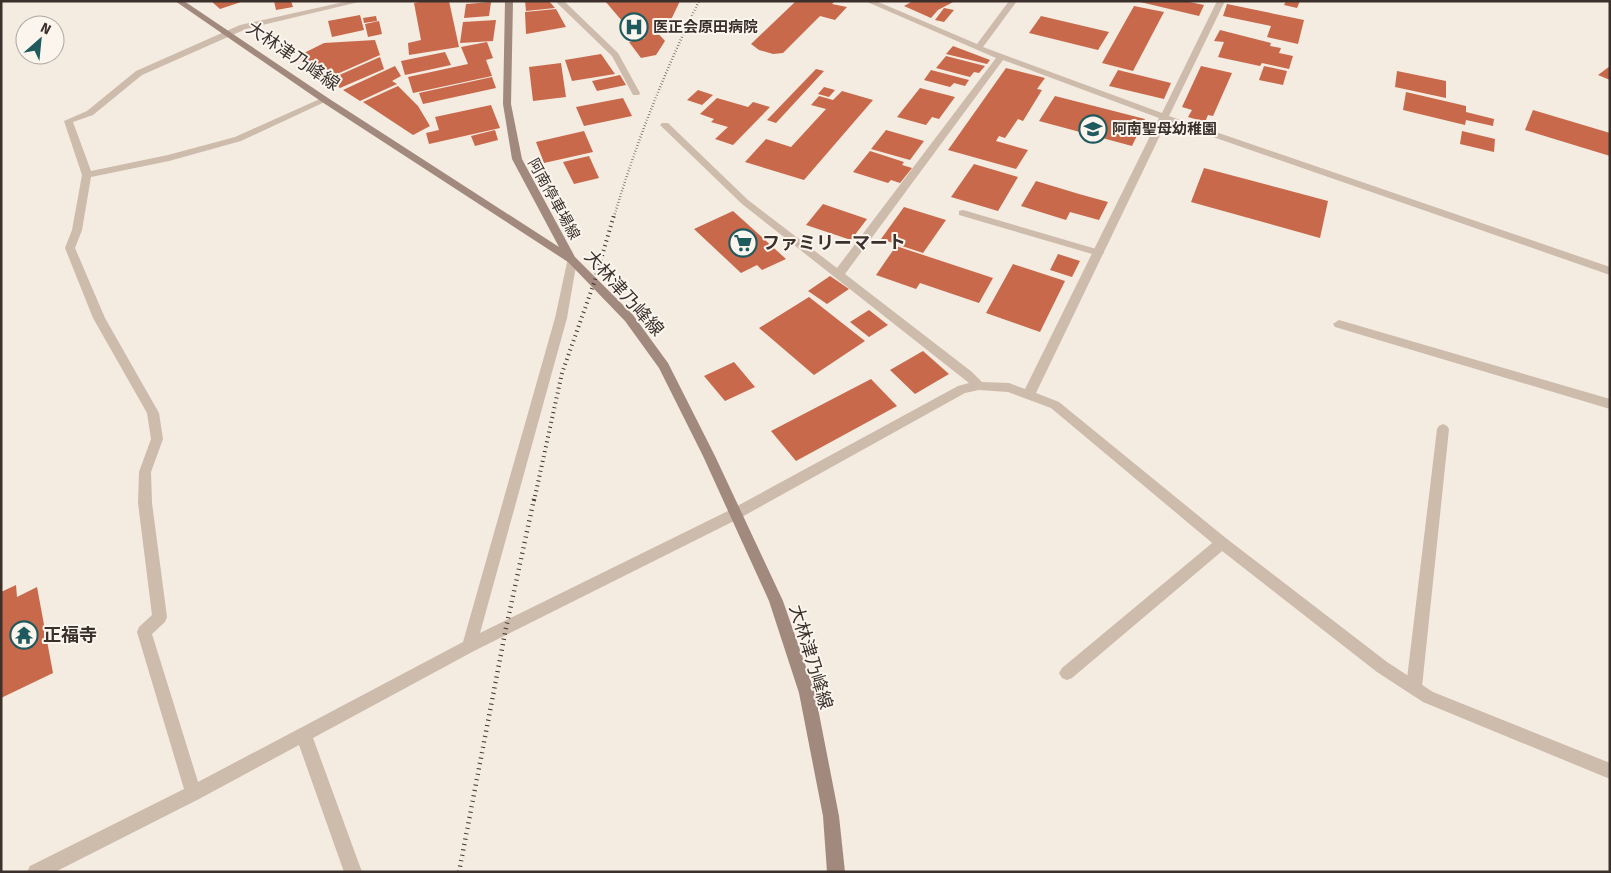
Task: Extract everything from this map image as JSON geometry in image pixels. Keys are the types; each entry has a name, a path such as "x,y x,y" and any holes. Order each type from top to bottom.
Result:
{"main road":[{"name":"大林津乃峰線","path":"179,1 325,100 572,260 629,318 664,366 709,456 776,602 807,693 831,816 836,872"},
{"name":"阿南停車場線","path":"509,1 507,104 517,160 572,260"}],"street":[{"path":"193,793 144,632 160,617 145,503 145,472 157,439 153,412 131,377 100,318 70,248 77,230 87,175 68,122 90,113 139,73 229,34 256,24 359,1"},
{"path":"559,1 615,55 636,93"},
{"path":"869,1 978,48 1165,117 1610,272"},
{"path":"978,48 1013,1"},
{"path":"1029,394 1221,1"},
{"path":"838,275 1002,56"},
{"path":"87,175 169,158 238,139 325,100"},
{"path":"665,126 744,202 872,299 968,375 979,386"},
{"path":"963,213 1099,252"},
{"path":"469,646 561,318 572,260"},
{"path":"1340,324 1610,404"},
{"path":"36,872 193,793 304,732 469,646 735,514 962,389 979,386 1009,388 1055,405 1222,543 1382,667 1428,697 1610,771"},
{"path":"1414,687 1443,429"},
{"path":"1067,673 1222,543"},
{"path":"304,732 320,784 353,872"}],"building":[{"path":"211,1 241,1 241,2 220,9"},
{"path":"274,1 291,1 293,7 276,10"},
{"path":"449,1 459,47 409,55 408,43 421,40 414,3"},
{"path":"525,1 549,1 555,8 526,11"},
{"path":"605,1 680,1 668,26 655,30 665,41 656,55 641,58 629,42 645,38 641,33 634,35"},
{"path":"796,1 833,1 832,4 847,7 835,20 820,16 783,53 773,54 759,50 751,44"},
{"path":"913,1 955,1 938,10 931,18 904,6"},
{"path":"1136,1 1185,1 1204,5 1199,16"},
{"path":"1286,1 1300,1 1297,8 1284,5"},
{"path":"491,2 489,16 464,18 466,4"},
{"path":"1227,4 1304,20 1298,44 1267,37 1271,26 1223,16"},
{"path":"1134,6 1164,12 1133,71 1102,63"},
{"path":"944,8 954,10 944,22 935,20"},
{"path":"556,9 566,27 526,34 525,12"},
{"path":"360,15 364,30 332,37 328,21"},
{"path":"376,16 377,21 364,23 363,18"},
{"path":"1041,16 1109,32 1098,50 1029,33"},
{"path":"496,20 493,41 460,43 463,22"},
{"path":"379,21 382,34 368,37 365,24"},
{"path":"1220,30 1271,43 1270,46 1281,48 1279,53 1293,56 1289,69 1262,63 1260,66 1218,57 1224,42 1214,41"},
{"path":"375,40 380,55 328,78 296,57 324,43"},
{"path":"487,42 493,58 486,60 492,76 413,93 408,77 468,64 461,47"},
{"path":"953,46 990,60 987,64 946,54"},
{"path":"445,52 451,65 405,75 401,61"},
{"path":"601,54 615,74 572,81 565,60"},
{"path":"946,56 985,66 979,73 974,72 970,77 936,68"},
{"path":"380,57 384,69 340,88 328,80"},
{"path":"561,63 566,97 533,101 529,67"},
{"path":"395,66 401,76 392,81 397,84 360,101 343,90"},
{"path":"1201,66 1232,73 1213,116 1208,115 1205,122 1188,117 1192,110 1182,107"},
{"path":"1264,66 1287,71 1283,85 1259,80"},
{"path":"1610,66 1610,80 1598,75"},
{"path":"1006,68 1045,78 1037,89 1042,90 1023,121 1018,119 1005,138 999,136 996,141 1028,150 1016,169 948,150"},
{"path":"816,69 824,71 776,123 767,120"},
{"path":"931,70 969,80 965,86 954,83 950,87 924,80"},
{"path":"1118,70 1171,83 1164,99 1109,86"},
{"path":"1397,71 1446,81 1446,98 1395,87"},
{"path":"620,75 626,85 597,91 592,81"},
{"path":"492,77 496,88 423,104 419,93"},
{"path":"398,86 418,106 430,126 413,135 363,102"},
{"path":"824,87 835,90 829,97 818,94"},
{"path":"920,88 955,97 939,119 932,117 926,125 897,117"},
{"path":"698,90 713,95 702,105 687,100"},
{"path":"842,91 873,100 804,180 745,162 766,139 791,147 826,109 811,105 819,96 833,100"},
{"path":"1406,92 1466,106 1466,112 1494,119 1493,126 1466,120 1465,125 1403,110"},
{"path":"1055,96 1145,119 1132,146 1039,121"},
{"path":"623,98 632,116 584,126 576,107"},
{"path":"717,98 748,107 753,102 770,107 733,145 715,139 728,127 711,122 714,119 700,114"},
{"path":"491,105 500,128 429,144 426,133 439,130 435,117"},
{"path":"1533,110 1610,133 1610,156 1525,130"},
{"path":"495,130 498,140 475,146 471,136"},
{"path":"886,130 924,141 910,160 871,149"},
{"path":"584,131 593,152 544,163 536,142"},
{"path":"1462,131 1495,139 1494,152 1460,144"},
{"path":"870,151 904,162 902,165 912,168 900,183 891,180 888,183 853,172"},
{"path":"589,156 599,178 574,184 563,162"},
{"path":"974,164 1018,177 998,211 951,197"},
{"path":"1204,168 1328,201 1320,238 1191,202"},
{"path":"1036,181 1108,202 1099,220 1070,212 1066,220 1021,206"},
{"path":"823,204 867,219 851,240 806,225"},
{"path":"904,207 946,220 923,253 881,239"},
{"path":"733,211 786,259 762,270 757,265 741,273 694,229"},
{"path":"896,246 993,278 979,303 920,283 916,289 876,275"},
{"path":"1058,254 1080,261 1072,277 1050,270"},
{"path":"1013,264 1065,281 1040,332 986,313"},
{"path":"830,276 849,289 827,304 808,291"},
{"path":"809,297 865,341 814,375 759,328"},
{"path":"869,310 888,325 869,337 850,322"},
{"path":"923,351 949,374 915,394 890,370"},
{"path":"734,362 755,387 725,401 704,376"},
{"path":"871,379 897,406 796,461 771,431"},
{"name":"正福寺","path":"16,585 17,597 37,587 53,673 1,698 1,592"}],"railway":[{"path":"614,217 652,107 699,1"},
{"path":"534,501 562,373 594,283 614,215"},
{"path":"459,872 506,628 534,499"}],"place":[{"name":"医正会原田病院","path":"634,27"},
{"name":"阿南聖母幼稚園","path":"1093,129"},
{"name":"ファミリーマート","path":"743,243"},
{"name":"正福寺","path":"24,635"}]}
